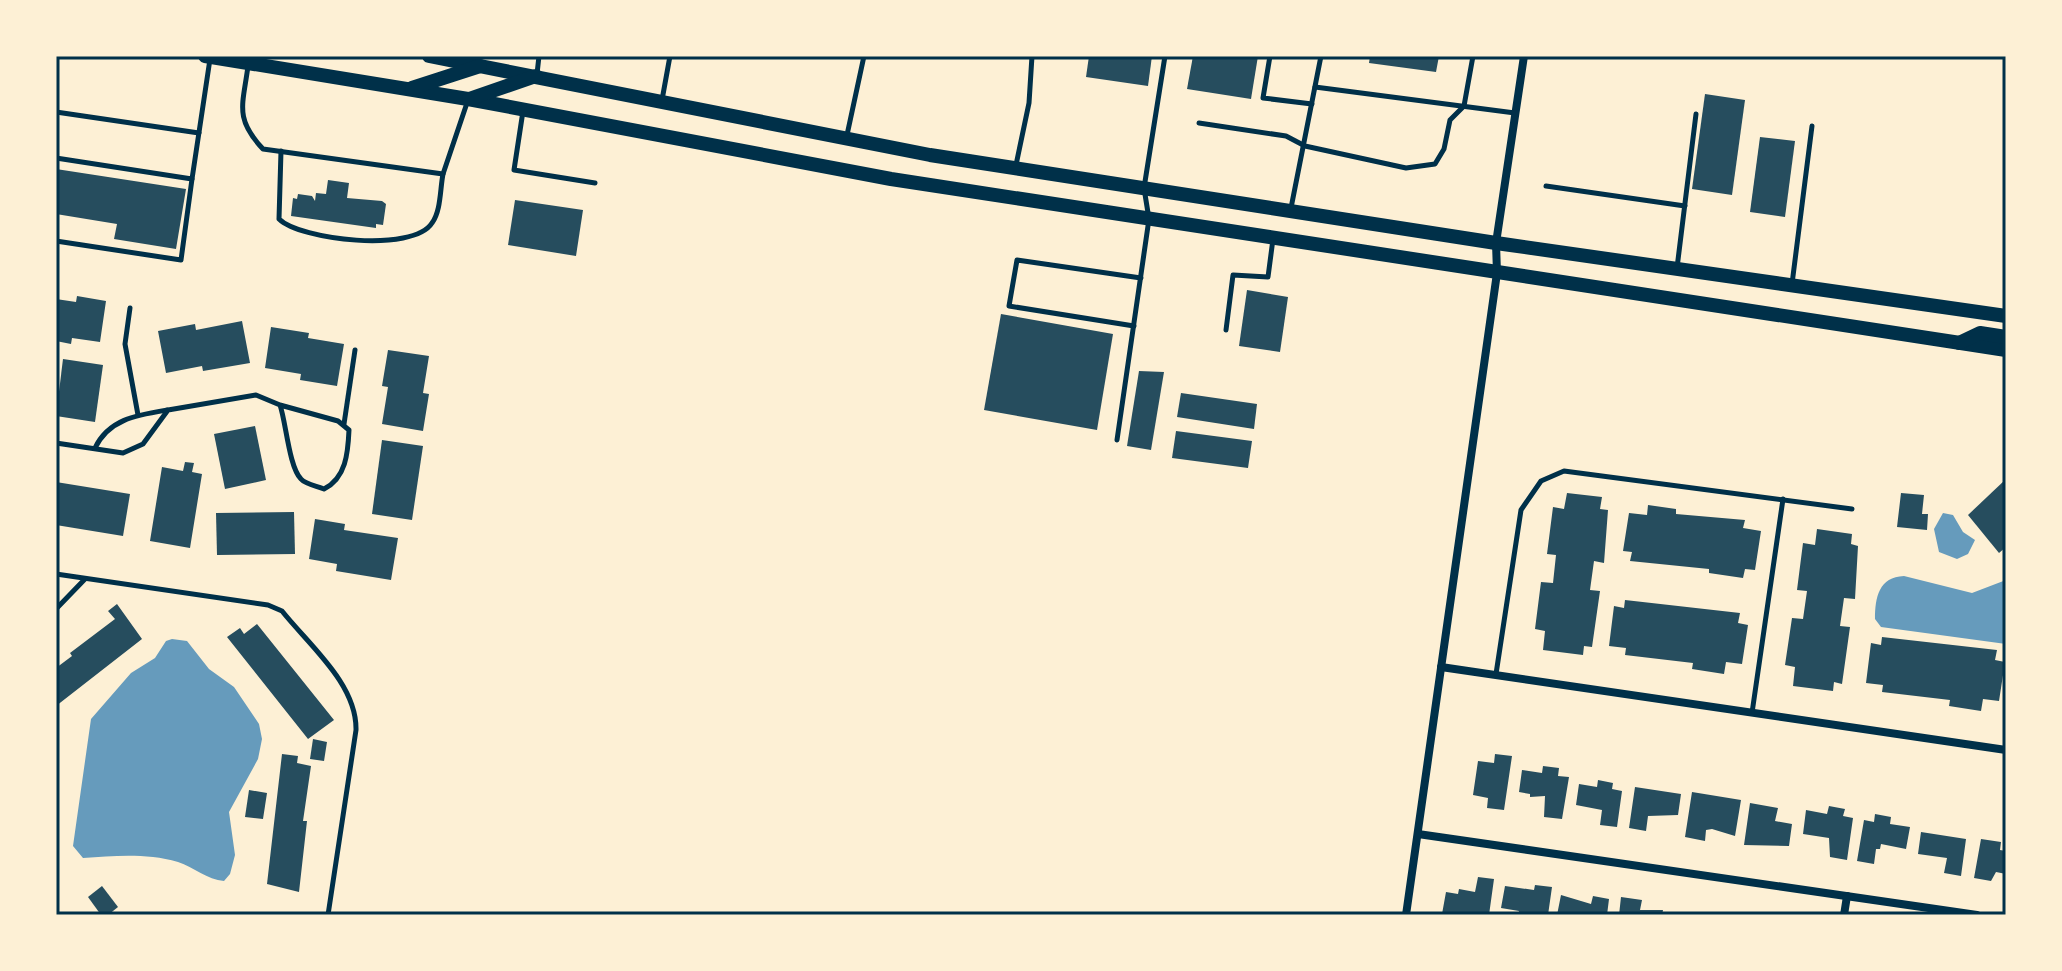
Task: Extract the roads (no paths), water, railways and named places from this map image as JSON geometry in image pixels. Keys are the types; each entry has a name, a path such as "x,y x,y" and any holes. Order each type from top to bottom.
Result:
{"main road":[{"path":"207,56 468,99 891,179 2006,350"},
{"path":"429,56 484,61 846,140 1496,243 2006,316"},
{"path":"408,89 484,61"},
{"path":"468,99 537,75"},
{"path":"1958,343 1980,333 2006,337"}],"street":[{"path":"1406,915 1497,273 1496,243 1524,56"},
{"path":"1441,667 2006,750"},
{"path":"1418,834 1977,915"},
{"path":"1844,915 1847,896"}],"lane":[{"path":"56,241 181,260 207,56"},
{"path":"537,75 539,56"},
{"path":"662,101 670,56"},
{"path":"846,140 864,56"},
{"path":"1016,168 1029,103 1032,56"},
{"path":"1117,440 1149,219 1144,188 1165,56"},
{"path":"1270,56 1263,98 1312,104"},
{"path":"1290,211 1321,56"},
{"path":"1199,123 1286,136 1305,146 1406,168 1435,164 1444,149 1450,120 1464,106 1473,56"},
{"path":"249,63 242,112 246,131 263,149 443,174"},
{"path":"1315,87 1516,113"},
{"path":"281,151 279,219 287,228 334,237 396,241 426,230 433,223 443,174 468,99"},
{"path":"523,110 514,170 595,183"},
{"path":"56,112 199,133"},
{"path":"1677,269 1696,114"},
{"path":"1792,285 1812,126"},
{"path":"56,158 192,179"},
{"path":"1546,186 1685,206"},
{"path":"1226,330 1233,275 1268,277 1273,238"},
{"path":"1134,326 1009,306 1017,260 1141,278"},
{"path":"130,308 125,344 138,415"},
{"path":"344,425 355,350"},
{"path":"95,448 101,434 118,421 256,395 338,421 349,430 342,471 333,484 324,489 301,480 293,465 289,432 280,405"},
{"path":"56,443 123,453 143,444 168,410"},
{"path":"1496,675 1521,510 1541,481 1564,471 1852,509"},
{"path":"1752,713 1783,499"},
{"path":"56,574 268,605 282,611 350,695 357,713 356,730 328,915"},
{"path":"56,609 86,578"}],"water":[{"path":"1943,513 1953,515 1963,532 1975,540 1968,554 1957,559 1939,552 1934,529"},
{"path":"1904,576 1972,593 2006,580 2006,644 1881,627 1875,619 1880,590 1889,580"},
{"path":"166,641 187,641 209,669 234,687 259,724 262,739 258,759 229,812 235,855 230,874 224,881 184,864 154,857 83,858 73,846 91,719 131,673 155,658"}]}
